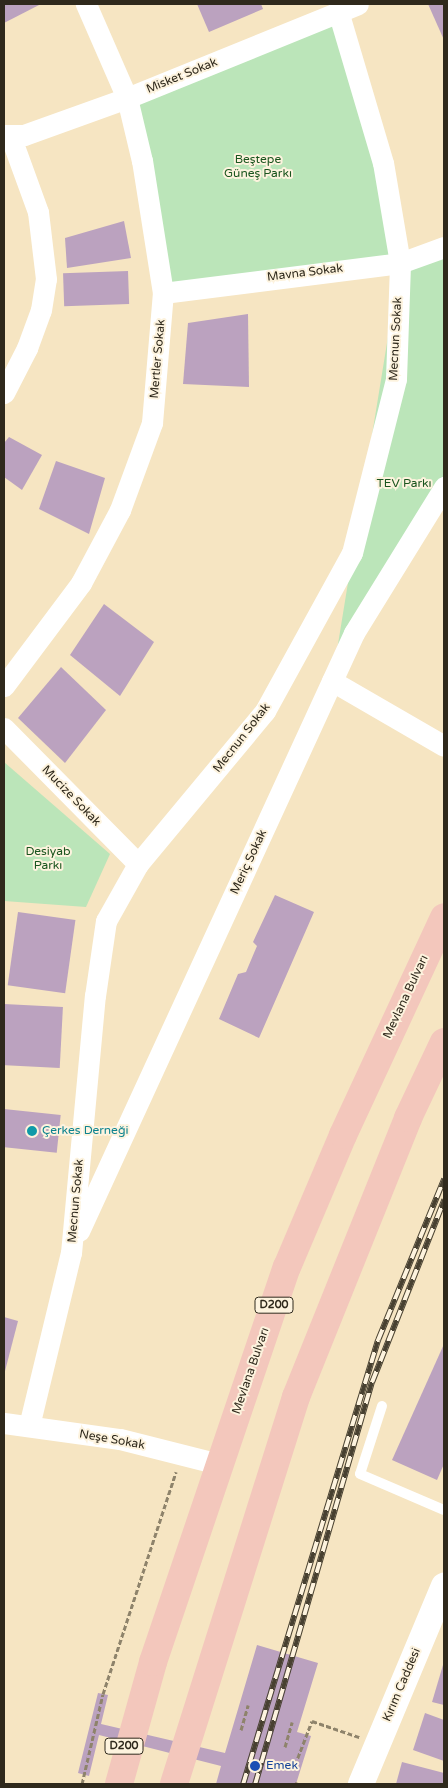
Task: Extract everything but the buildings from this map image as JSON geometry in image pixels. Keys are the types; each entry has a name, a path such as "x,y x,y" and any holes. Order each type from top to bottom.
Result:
{"highway":[{"name":"Mevlana Bulvarı","path":"119,1784 139,1708 219,1464 291,1259 343,1134 444,917"},
{"path":"174,1784 296,1398 408,1118 444,1042"},
{"name":"D200","path":"109,1784 139,1708"}],"street":[{"name":"Mertler Sokak","path":"4,686 81,583 120,510 152,423 163,293 142,161 127,98 86,4"},
{"name":"Misket Sokak","path":"7,135 24,135 127,98 348,8"},
{"name":"Mecnun Sokak","path":"29,1426 72,1247 95,996 106,921 138,864 265,711 352,553 396,379 400,262 383,163 348,8"},
{"path":"4,393 14,378 33,333 41,310 46,279 38,212 7,135"},
{"name":"Mavna Sokak","path":"163,293 400,262 444,247"},
{"name":"Meriç Sokak","path":"72,1247 354,633 444,487"},
{"path":"332,681 444,746"},
{"name":"Mucize Sokak","path":"4,728 138,864"},
{"name":"Neşe Sokak","path":"4,1423 120,1439 219,1464"},
{"name":"Kırım Caddesi","path":"362,1784 444,1586"}],"lane":[{"path":"382,1406 360,1474 444,1510"}],"path":[{"path":"82,1784 103,1694 181,1454"},
{"path":"241,1730 248,1705"},
{"path":"295,1765 312,1721 378,1743"},
{"path":"285,1748 292,1722"}],"green space":[{"name":"Beştepe Güneş Parkı","path":"338,11 400,262 444,244 444,495 332,681 400,263 163,293 127,98"},
{"name":"Desiyab Parkı","path":"4,762 110,854 86,907 4,901"}],"railway":[{"path":"243,1784 378,1340 444,1179"},
{"path":"255,1784 372,1382 444,1200"}],"place":[{"name":"Çerkes Derneği","path":"32,1131"},
{"name":"Emek","path":"255,1766"}],"park label":[{"name":"TEV Parkı","path":"404,484"}]}
